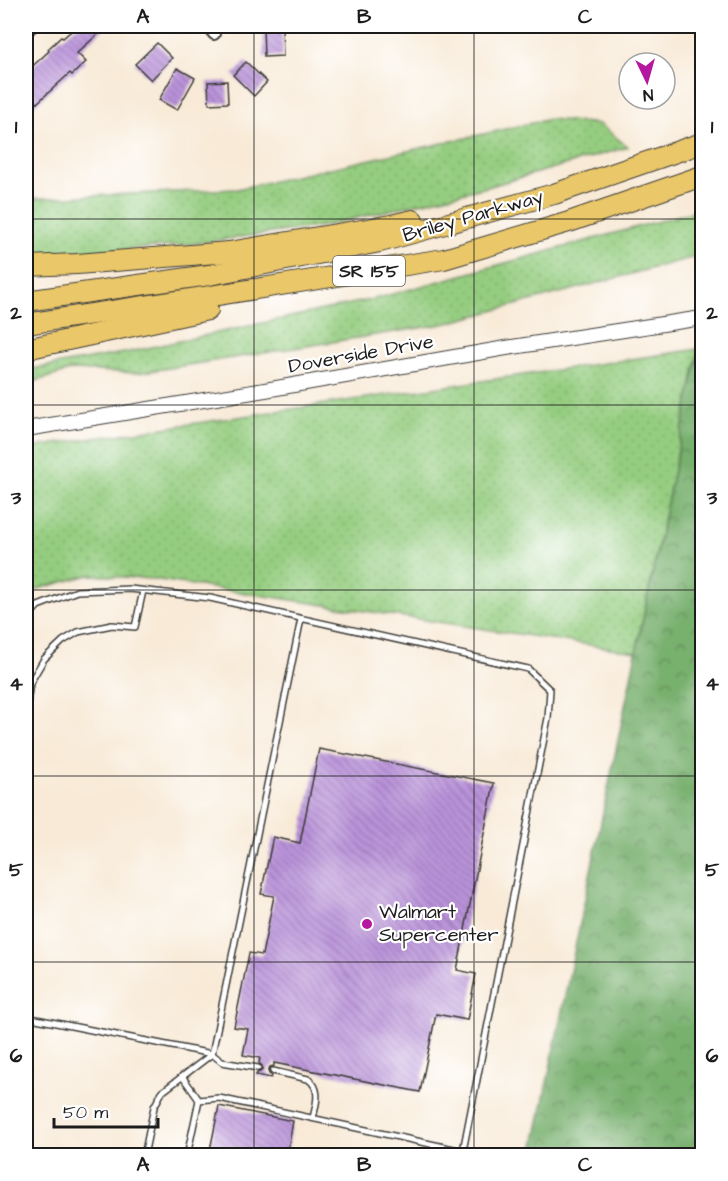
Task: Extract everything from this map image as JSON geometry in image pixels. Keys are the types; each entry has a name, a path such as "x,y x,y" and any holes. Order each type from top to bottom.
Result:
{"highway":[{"name":"Briley Parkway","path":"26,300 208,275 380,242 555,194 702,143"},
{"name":"Briley Parkway","path":"26,324 444,259 569,222 702,176"},
{"path":"26,266 229,252 555,194"},
{"path":"26,349 190,313 308,293 444,259"}],"street":[{"path":"26,32 32,26"},
{"name":"Doverside Drive","path":"26,429 506,348 702,318"}],"lane":[{"path":"26,619 38,606 77,591 130,589 210,598 528,669 550,690 548,718 463,1150 454,1155"},
{"path":"26,711 30,683 44,659 63,641 78,632 112,625 135,627 143,591"},
{"path":"144,1155 153,1107 162,1092 212,1054 301,619"},
{"path":"26,1017 212,1054 222,1062 258,1068"},
{"path":"273,1071 308,1078 312,1081 317,1098 313,1118"},
{"path":"182,1076 199,1100 187,1155"},
{"path":"199,1100 219,1098 463,1150"}],"green space":[{"path":"550,119 599,124 628,147 487,187 323,226 176,246 26,255 26,199 237,189"},
{"path":"702,208 702,255 444,324 138,373 73,370 26,384 26,370 124,353 378,298"},
{"path":"702,348 702,1155 532,1155 699,349"},
{"path":"699,349 636,652 153,579 89,575 38,589 26,598 26,452 41,446"}],"building":[{"path":"77,26 107,26 77,53 86,62 72,75 70,73 26,113 26,72 61,37 63,38"},
{"path":"263,26 282,26 283,56 264,57"},
{"path":"157,43 172,58 151,80 135,64"},
{"path":"246,62 267,82 254,96 233,75"},
{"path":"177,68 195,78 177,110 159,100"},
{"path":"227,81 228,103 209,104 208,82"},
{"name":"Walmart Supercenter","path":"319,749 494,783 457,970 476,974 467,1020 436,1014 420,1092 274,1063 268,1071 271,1078 256,1075 263,1069 259,1063 260,1058 243,1055 248,1029 234,1027 249,953 262,955 274,896 261,894 273,837 300,843"},
{"path":"219,1106 293,1121 287,1155 209,1155"}],"place":[{"name":"Walmart Supercenter","path":"367,924"}]}
